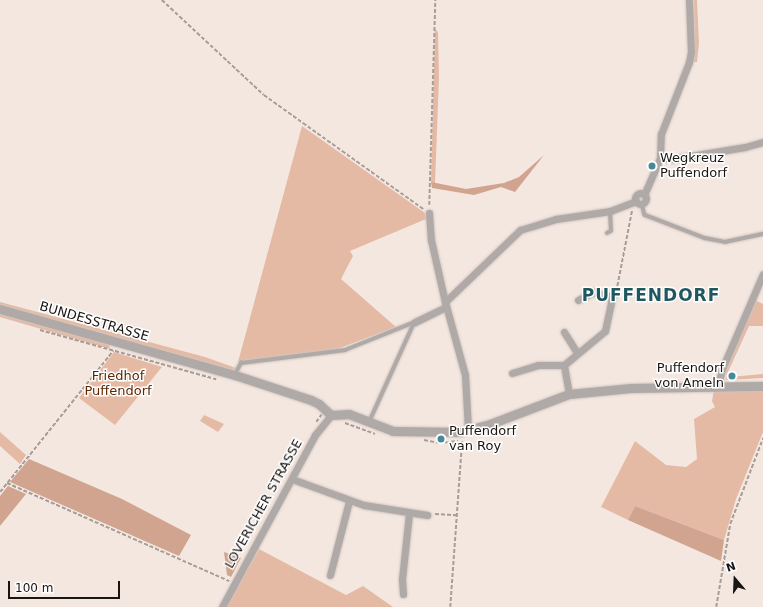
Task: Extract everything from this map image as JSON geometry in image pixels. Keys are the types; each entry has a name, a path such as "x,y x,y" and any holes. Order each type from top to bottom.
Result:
{"street":[{"path":"415,322 446,304 520,230 556,219 610,211 646,201 644,195 660,158 661,134 691,52 689,0"},
{"path":"660,158 745,147 763,142"},
{"path":"429,213 431,240 465,375 464,431"},
{"path":"718,386 722,369 763,274"},
{"path":"512,373 538,365 564,365 605,331 612,297 593,292 578,300"},
{"name":"BUNDESSTRASSE","path":"0,309 116,347 181,361 234,375 311,400 319,404 330,415"},
{"path":"564,332 577,353"},
{"path":"564,365 569,394"},
{"path":"330,415 348,414 368,424 393,431 464,431 569,394 631,388 763,386"},
{"name":"LOVERICHER STRASSE","path":"222,607 315,435 330,415"},
{"path":"292,479 349,501 409,514 427,515"},
{"path":"330,575 349,501"},
{"path":"403,594 402,579 409,514"}],"lane":[{"path":"638,203 645,215 705,238 725,242 763,234"},
{"path":"607,233 611,231 610,211"},
{"path":"234,375 241,363 345,350 415,322"},
{"path":"368,424 415,322"}],"path":[{"path":"162,0 264,95 429,213"},
{"path":"429,213 435,0"},
{"path":"612,297 616,292 623,263 632,211 638,203"},
{"path":"37,329 116,347 218,379"},
{"path":"0,492 116,347"},
{"path":"450,607 462,441 464,431"},
{"path":"716,607 730,524 763,438"},
{"path":"6,483 235,582"},
{"path":"427,515 457,515"}],"green space":[{"path":"694,0 697,0 699,43 697,62 693,62 695,49"},
{"path":"435,29 438,32 439,77 435,184 431,182"},
{"path":"302,126 425,213 426,219 350,251 353,256 341,279 396,327 337,349 238,362"},
{"path":"755,300 763,304 763,326 749,326 727,374 730,377 763,374 763,378 726,380 726,367"},
{"path":"0,302 205,357 236,368 231,371 0,305"},
{"path":"0,313 109,344 110,349 0,317"},
{"name":"Friedhof Puffendorf","path":"114,352 162,367 115,425 79,398"},
{"path":"714,390 763,390 763,432 736,499 724,540 635,506 628,520 601,507 635,441 666,465 686,467 697,459 694,419 715,407 712,401"},
{"path":"204,415 224,424 218,432 200,421"},
{"path":"0,432 26,455 20,464 0,446"},
{"path":"259,549 346,595 363,586 393,607 226,607"}],"shaded area":[{"path":"544,155 515,192 501,187 474,195 432,188 431,182 466,189 504,183 519,177"},
{"path":"29,459 122,499 191,535 179,556 10,482"},
{"path":"8,486 26,494 0,526 0,496"},
{"path":"635,506 724,540 721,561 628,520"},
{"path":"224,552 241,558 231,577 227,575"}],"place":[{"name":"Wegkreuz Puffendorf","path":"652,166"},
{"name":"Puffendorf von Ameln","path":"732,376"},
{"name":"Puffendorf van Roy","path":"441,439"}],"district":[{"name":"PUFFENDORF","path":"651,296"}]}
